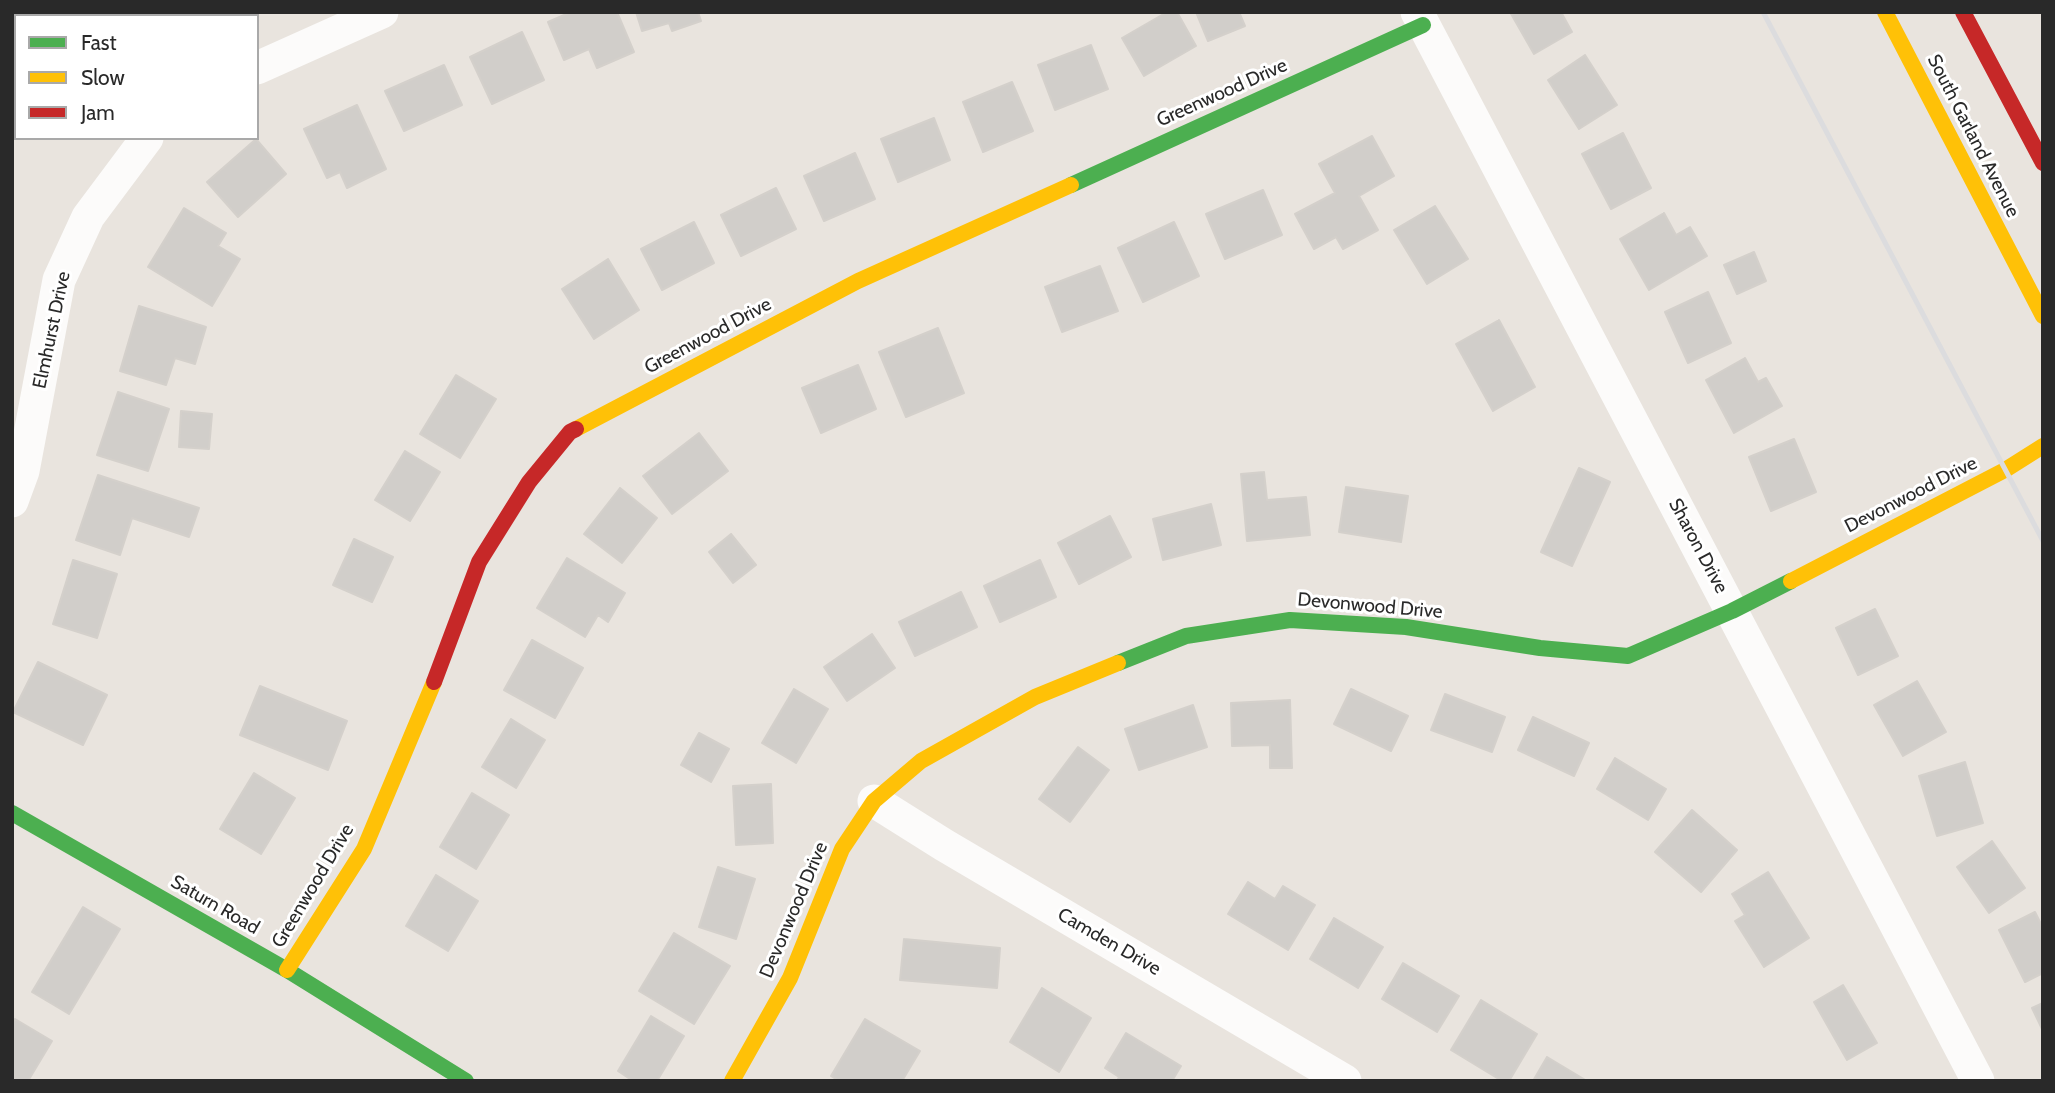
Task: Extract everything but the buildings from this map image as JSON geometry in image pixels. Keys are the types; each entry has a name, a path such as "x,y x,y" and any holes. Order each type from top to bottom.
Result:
{"street":[{"path":"259,67 382,12"},
{"name":"South Garland Avenue","path":"1885,12 2043,316"},
{"path":"1963,12 2043,163"},
{"name":"Sharon Drive","path":"1420,18 1978,1081"},
{"name":"Greenwood Drive","path":"287,970 364,849 432,688 479,562 529,482 570,432 858,281 1420,18"},
{"name":"Elmhurst Drive","path":"12,501 23,471 59,280 88,217 145,140"},
{"name":"Devonwood Drive","path":"732,1081 790,978 842,849 874,801 921,761 1035,697 1186,636 1290,620 1406,627 1540,648 1628,656 1732,611 2005,470 2043,446"},
{"name":"Camden Drive","path":"874,801 1345,1081"},
{"name":"Saturn Road","path":"13,815 287,970 466,1081"}],"railway":[{"path":"1763,12 2043,541"}],"traffic: fast":[{"path":"1071,185 1423,25"},
{"path":"1118,663 1186,636 1290,620 1406,627 1540,648 1628,656 1732,611 1791,581"},
{"path":"12,813 287,970 466,1081"}],"traffic: slow":[{"path":"1885,12 2043,316"},
{"path":"576,429 858,281 1071,185"},
{"path":"1791,581 2005,470 2043,446"},
{"path":"732,1081 790,978 842,849 874,801 921,761 1035,697 1118,663"},
{"path":"287,970 364,849 434,682"}],"traffic: jam":[{"path":"1963,12 2043,163"},
{"path":"434,682 479,562 529,482 570,432 576,429"}]}
